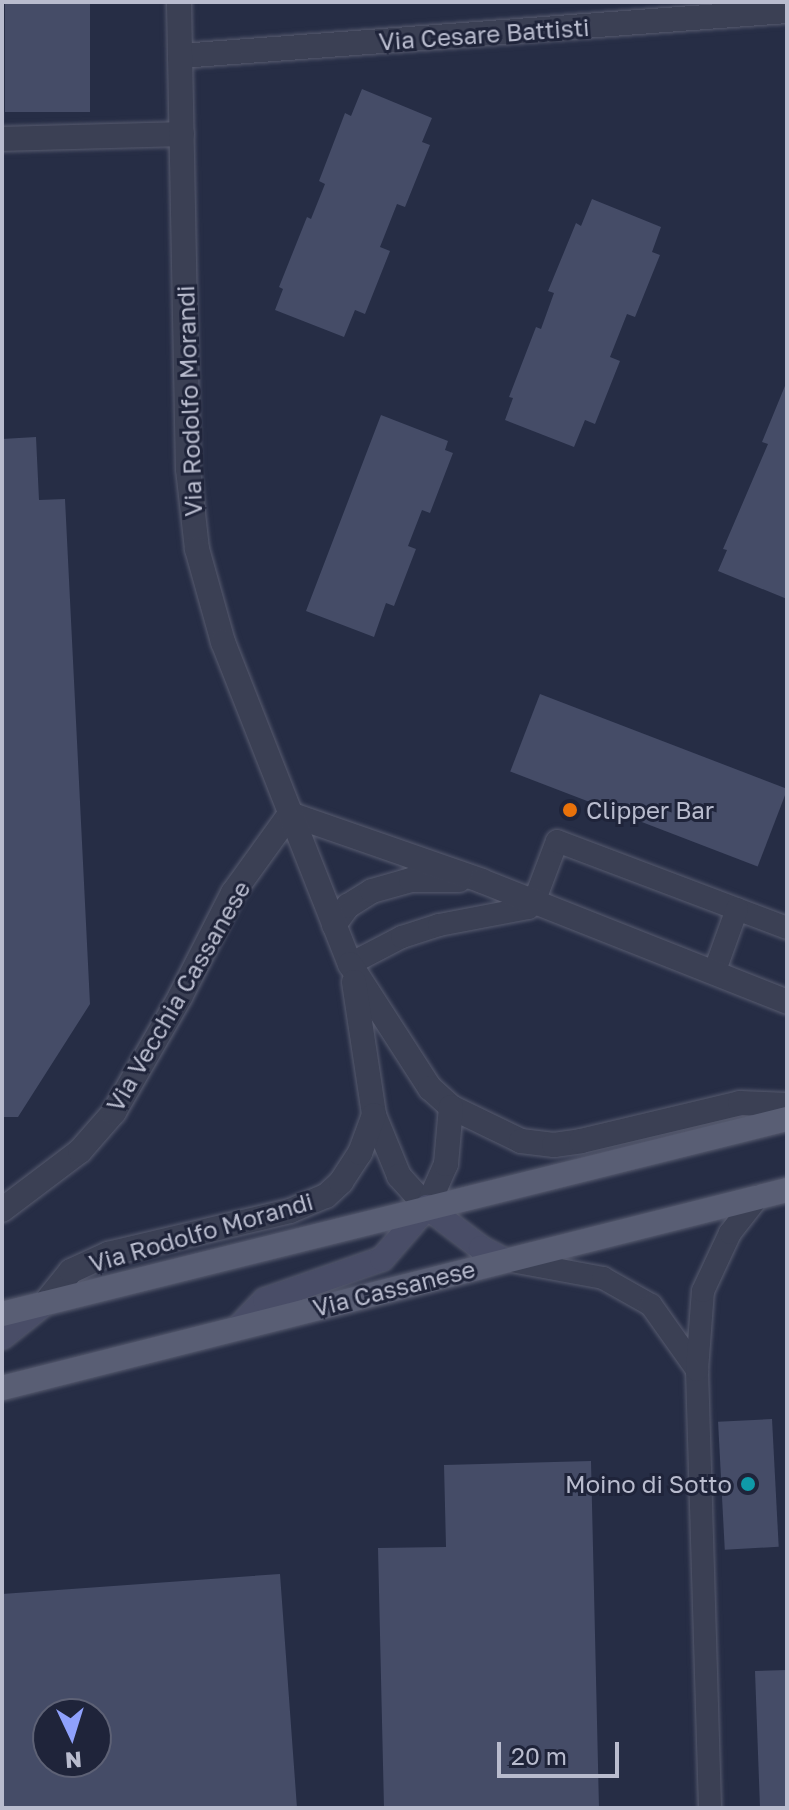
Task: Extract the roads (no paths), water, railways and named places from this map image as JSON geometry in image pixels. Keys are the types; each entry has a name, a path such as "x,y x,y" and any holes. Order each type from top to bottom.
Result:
{"main road":[{"path":"2,1314 787,1119"},
{"name":"Via Cassanese","path":"2,1388 787,1190"},
{"path":"427,1207 481,1248 504,1260"},
{"path":"238,1328 265,1300 382,1259 427,1207"},
{"path":"2,1337 45,1303"}],"street":[{"name":"Via Rodolfo Morandi","path":"179,2 190,508 200,561 223,642 350,964 410,1062 451,1107 521,1141 554,1145 740,1103 787,1105"},
{"name":"Via Cesare Battisti","path":"180,56 787,11"},
{"path":"2,139 182,134"},
{"path":"290,814 482,881 787,1002"},
{"name":"Via Vecchia Cassanese","path":"2,1210 80,1151 114,1112 180,997 233,893 290,814"},
{"path":"334,925 348,906 372,891 411,880 482,881"},
{"name":"Via Rodolfo Morandi","path":"350,964 374,1115 399,1176 427,1207"},
{"path":"427,1207 446,1164 451,1107"},
{"name":"Via Rodolfo Morandi","path":"45,1303 71,1271 108,1254 290,1211 326,1196 352,1166 374,1115"}],"lane":[{"path":"350,964 402,937 439,925 512,914 534,902 557,841 787,928"},
{"path":"714,973 737,909"},
{"path":"710,1808 697,1370 703,1291 730,1233 759,1196"},
{"path":"504,1260 603,1278 651,1305 697,1370"}],"place":[{"name":"Clipper Bar","path":"570,810"},
{"name":"Moino di Sotto","path":"748,1484"}]}
